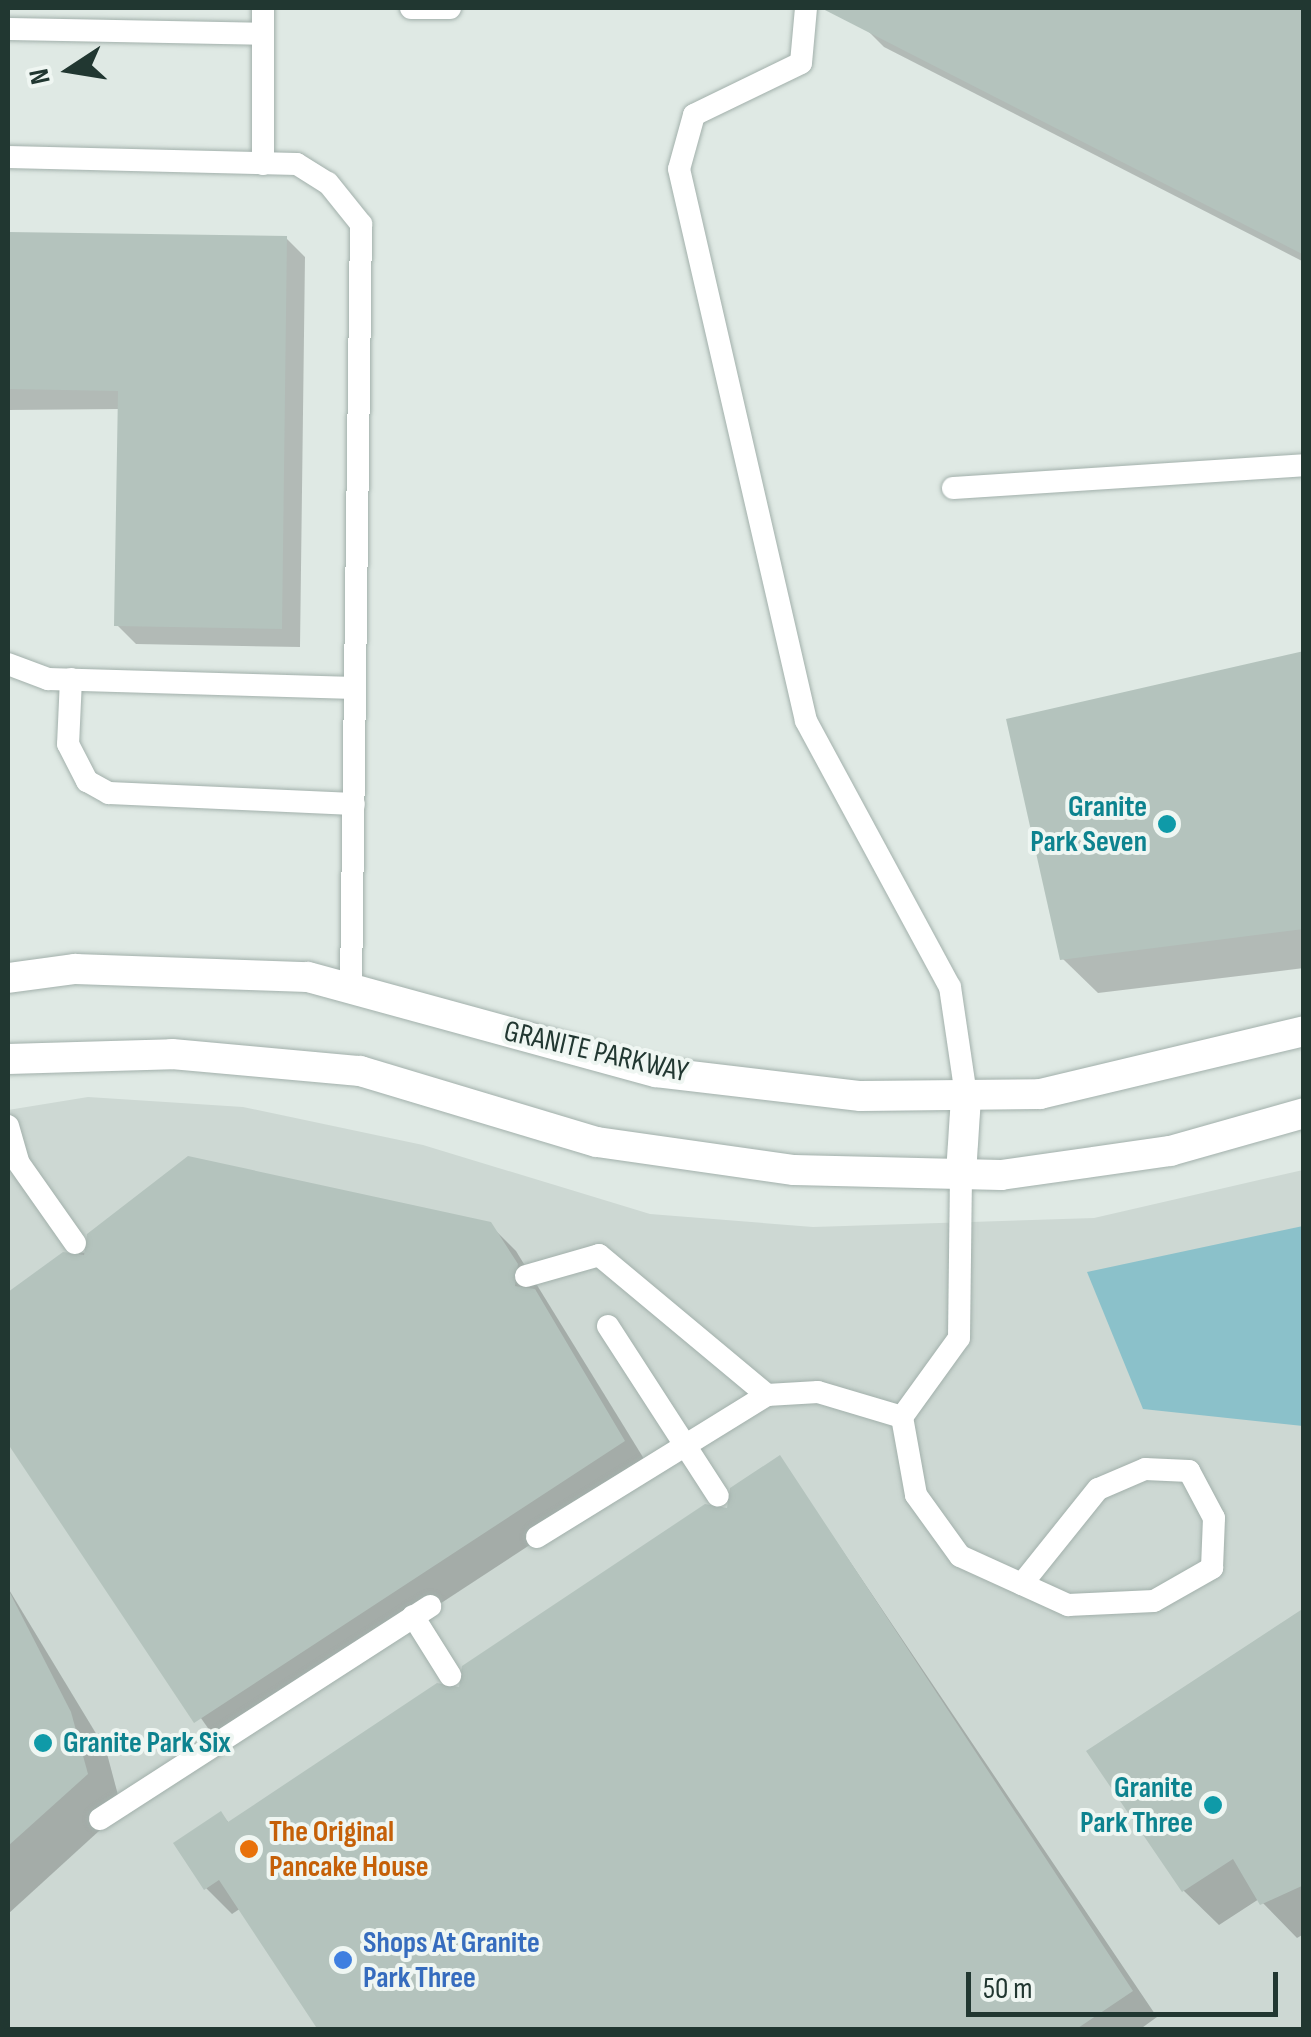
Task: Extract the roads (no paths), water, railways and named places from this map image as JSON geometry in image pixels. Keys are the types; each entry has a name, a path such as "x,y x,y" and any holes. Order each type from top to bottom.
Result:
{"street":[{"name":"GRANITE PARKWAY","path":"8,978 94,970 308,977 656,1072 860,1096 1040,1094 1304,1031"},
{"path":"8,1059 172,1054 360,1071 597,1142 794,1170 961,1174 1170,1151 1304,1113"},
{"path":"961,1174 966,1096"}],"lane":[{"path":"263,164 264,8"},
{"path":"411,8 450,8"},
{"path":"806,8 801,63 694,115 679,169 806,721 950,987 966,1096"},
{"path":"8,30 263,34"},
{"path":"8,158 297,164 328,183 361,224 351,989"},
{"path":"953,488 1304,465"},
{"path":"8,664 71,679 355,688"},
{"path":"71,679 68,744 88,781 109,794 354,804"},
{"path":"8,1126 13,1166 75,1243"},
{"path":"961,1174 959,1338 902,1417 916,1495 960,1556 1068,1605 1154,1601 1212,1568 1214,1518 1189,1470 1145,1469 1098,1489 1022,1584"},
{"path":"526,1276 598,1255 767,1395"},
{"path":"608,1326 718,1496"},
{"path":"537,1536 683,1442 767,1395 818,1392 902,1417"},
{"path":"100,1818 422,1611 450,1675"}],"water":[{"path":"1303,1226 1303,1426 1143,1409 1087,1272"}],"place":[{"name":"Granite Park Seven","path":"1167,824"},
{"name":"Granite Park Six","path":"43,1743"},
{"name":"Granite Park Three","path":"1213,1805"},
{"name":"The Original Pancake House","path":"249,1849"},
{"name":"Shops At Granite Park Three","path":"343,1960"}]}
